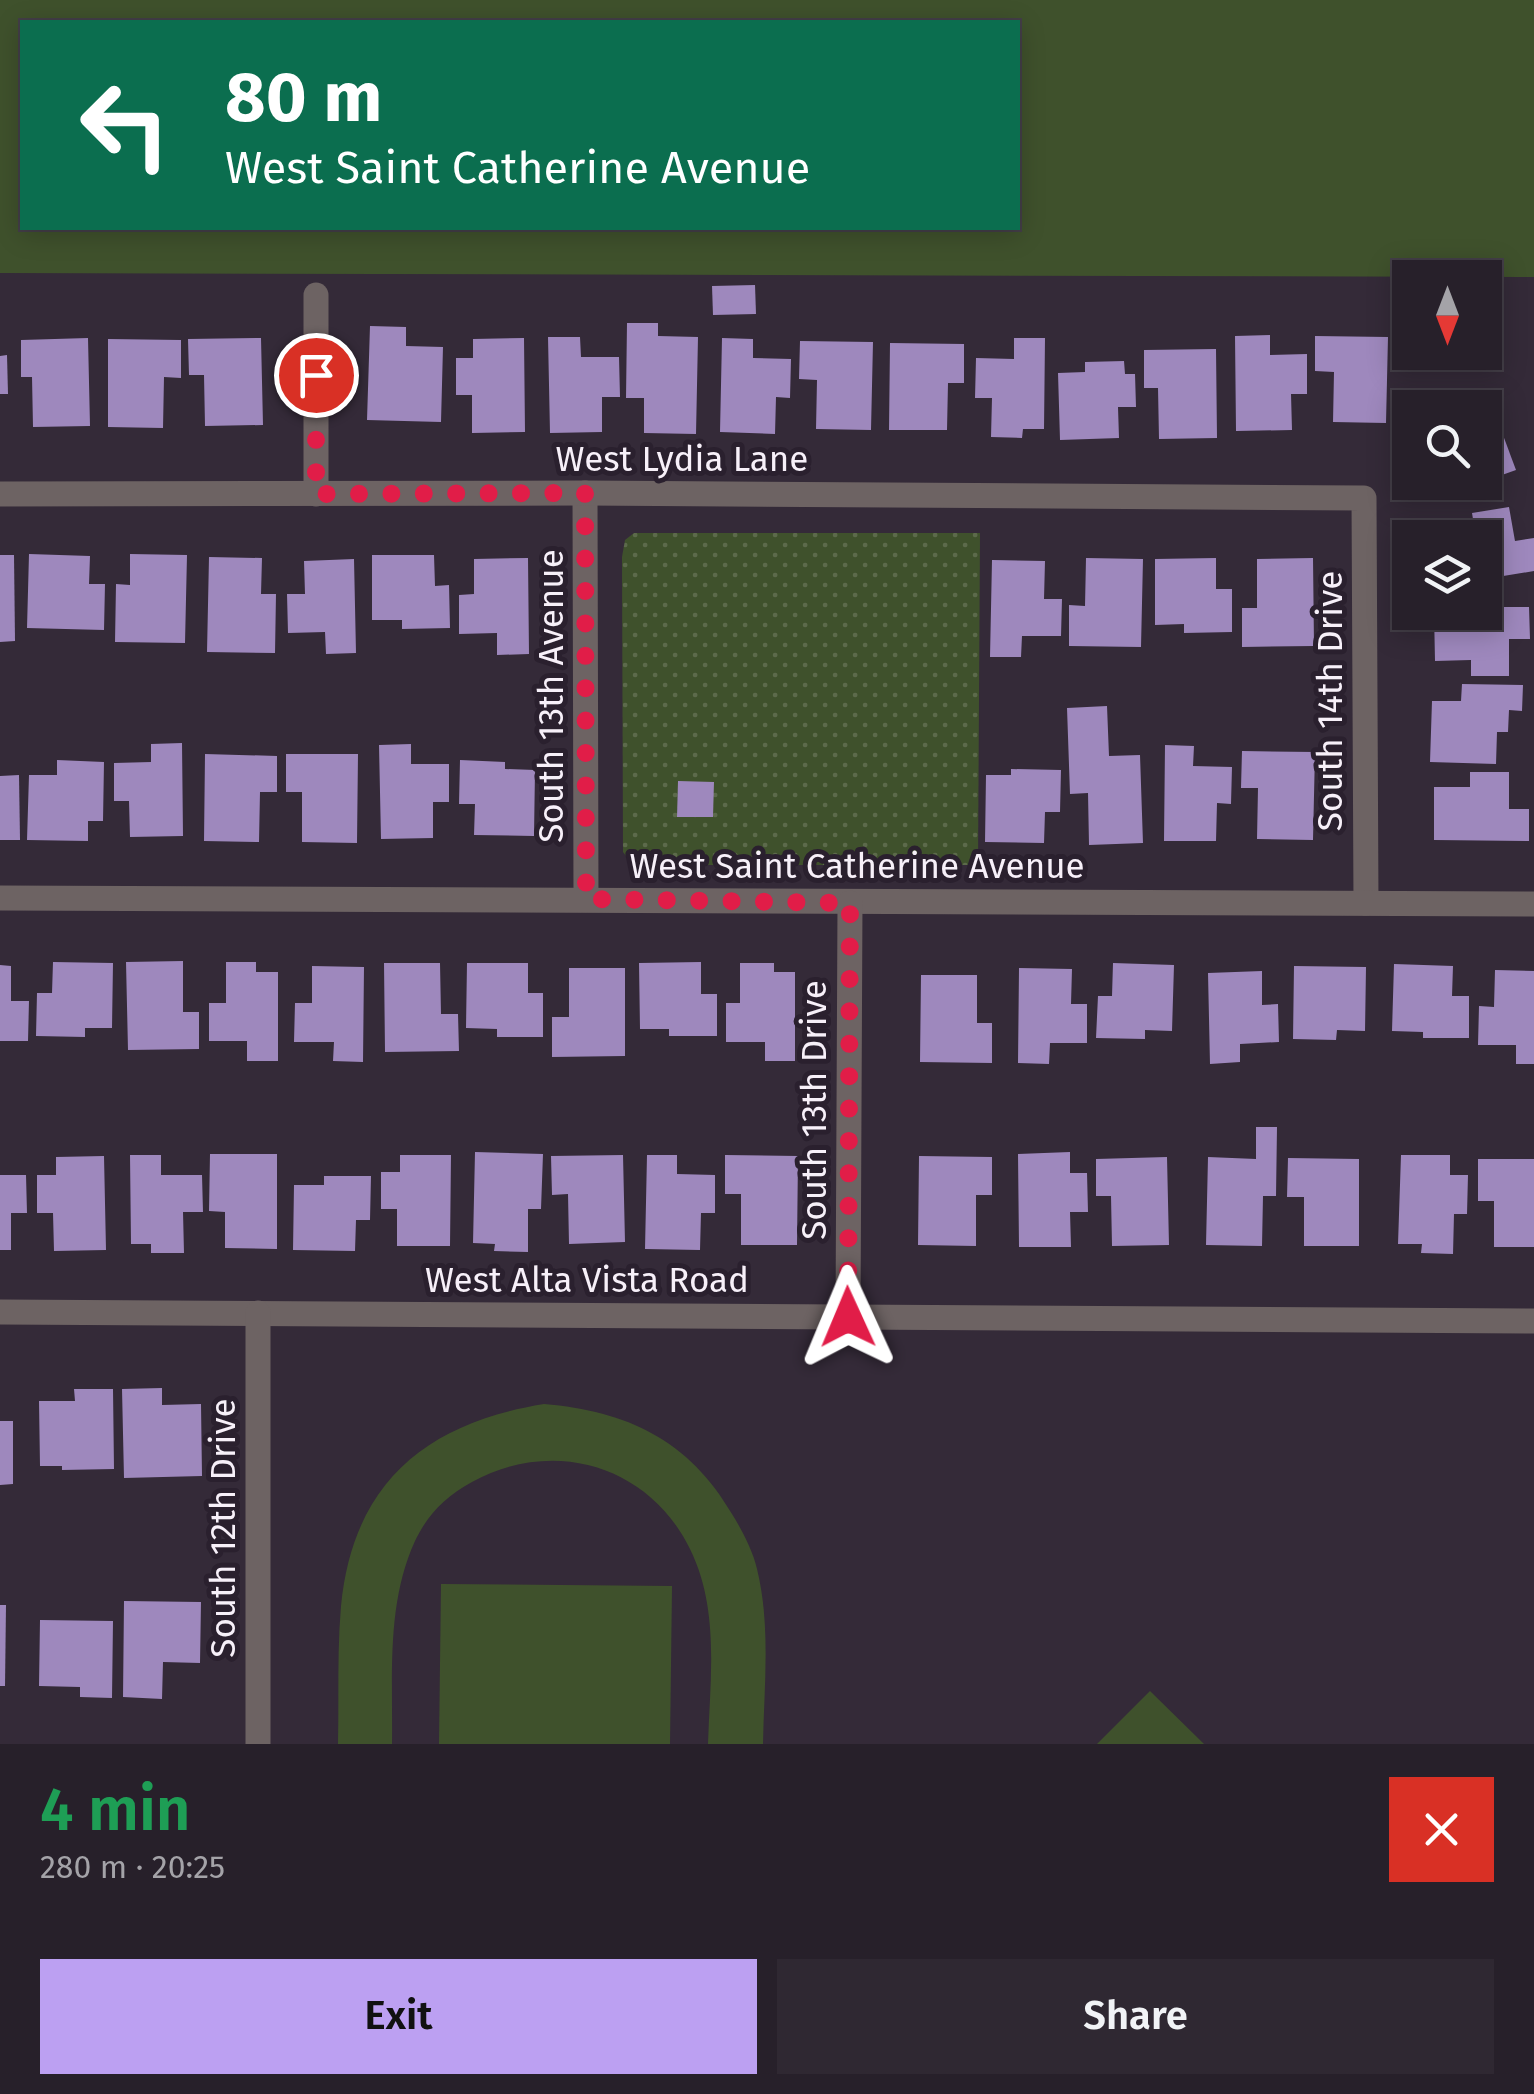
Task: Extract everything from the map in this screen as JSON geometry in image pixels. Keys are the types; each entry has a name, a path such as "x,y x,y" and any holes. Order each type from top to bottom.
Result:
{"street":[{"path":"316,295 316,494"},
{"name":"South 13th Avenue","path":"585,493 586,899"},
{"name":"West Lydia Lane","path":"0,494 1364,498"},
{"name":"South 14th Drive","path":"1364,498 1366,904"},
{"name":"West Saint Catherine Avenue","path":"0,898 1534,904"},
{"name":"South 13th Drive","path":"848,1317 850,903"},
{"name":"West Alta Vista Road","path":"0,1312 1534,1321"},
{"name":"South 12th Drive","path":"258,1313 258,1744"}],"green space":[{"path":"0,0 1534,0 1534,277 1502,277 1502,260 1392,260 1392,277 0,273"},
{"path":"634,533 980,533 978,865 642,865 630,861 623,852 622,557 625,540"},
{"path":"544,1404 602,1414 653,1434 696,1467 732,1514 753,1555 764,1612 763,1744 708,1744 711,1645 706,1596 690,1549 672,1520 650,1497 624,1479 596,1467 566,1461 534,1462 503,1469 462,1488 432,1514 415,1541 399,1590 393,1641 392,1744 338,1744 341,1606 348,1562 361,1525 380,1493 403,1466 465,1426"},
{"path":"441,1584 672,1586 670,1744 439,1744"},
{"path":"1150,1691 1204,1744 1097,1744"}],"building":[{"path":"755,285 756,314 713,315 712,286"},
{"path":"627,323 658,323 658,336 698,337 696,434 644,433 644,398 626,398"},
{"path":"370,326 406,327 406,346 443,347 441,422 367,420"},
{"path":"1270,335 1270,355 1307,354 1307,394 1291,394 1292,430 1236,431 1235,336"},
{"path":"1315,336 1388,337 1386,423 1333,422 1334,372 1315,371"},
{"path":"548,337 580,337 581,357 619,357 620,397 602,397 602,432 550,433"},
{"path":"88,338 90,426 33,427 32,377 21,377 21,340"},
{"path":"261,338 263,425 205,426 204,375 189,375 188,339"},
{"path":"524,338 525,432 472,433 472,395 456,395 456,358 473,358 473,339"},
{"path":"722,338 753,339 753,358 791,359 790,398 776,397 775,434 720,432"},
{"path":"1014,338 1045,338 1044,429 1023,429 1022,438 991,437 992,398 975,398 976,358 1014,359"},
{"path":"108,339 181,340 181,378 164,377 163,428 108,427"},
{"path":"800,341 873,342 871,430 816,429 817,380 799,379"},
{"path":"890,343 964,344 964,383 948,383 947,430 889,430"},
{"path":"1216,349 1217,438 1159,439 1158,388 1144,388 1144,350"},
{"path":"7,355 8,394 0,394 0,356"},
{"path":"1124,361 1125,374 1135,374 1136,407 1118,407 1119,438 1060,440 1058,373 1085,372 1085,362"},
{"path":"1502,432 1516,470 1502,475"},
{"path":"1509,507 1515,541 1534,538 1534,571 1502,576 1502,520 1473,520 1472,513"},
{"path":"29,554 90,556 89,584 105,584 104,630 27,628"},
{"path":"130,554 187,555 185,643 115,642 116,584 130,585"},
{"path":"0,555 14,555 15,641 0,642"},
{"path":"372,555 434,555 435,586 449,585 450,628 402,629 402,620 372,620"},
{"path":"209,557 262,558 261,594 276,594 275,653 207,652"},
{"path":"528,558 529,654 497,655 497,633 459,634 459,595 474,594 474,559"},
{"path":"1086,558 1143,559 1141,647 1069,646 1069,605 1085,606"},
{"path":"1216,558 1216,589 1232,589 1232,632 1184,633 1184,624 1155,625 1155,559"},
{"path":"1313,558 1314,646 1242,647 1242,608 1257,608 1257,559"},
{"path":"354,559 356,653 326,654 325,632 288,633 287,594 305,594 304,561"},
{"path":"992,560 1045,561 1044,599 1062,599 1061,636 1022,636 1021,657 990,657"},
{"path":"1502,607 1529,607 1530,639 1509,639 1509,676 1471,676 1471,660 1435,661 1434,630 1502,630"},
{"path":"1462,684 1523,685 1522,711 1509,710 1508,732 1497,732 1496,764 1430,762 1432,701 1461,701"},
{"path":"1107,706 1109,756 1140,755 1143,843 1089,845 1088,793 1070,794 1067,708"},
{"path":"182,743 183,836 130,837 129,801 114,801 114,763 151,762 151,744"},
{"path":"411,744 411,764 449,764 449,802 433,802 433,838 381,839 379,745"},
{"path":"1165,745 1194,746 1193,766 1232,767 1231,804 1217,803 1216,841 1164,841"},
{"path":"1242,751 1315,752 1313,840 1257,839 1258,788 1241,788"},
{"path":"205,754 277,756 277,792 260,792 259,842 204,841"},
{"path":"286,754 358,754 357,843 302,842 302,792 286,792"},
{"path":"57,760 104,762 103,821 88,821 88,841 27,840 29,775 57,775"},
{"path":"460,760 505,762 505,769 535,770 534,836 474,835 475,804 459,804"},
{"path":"1011,769 1061,770 1060,812 1045,812 1044,843 985,842 986,775 1011,775"},
{"path":"1470,772 1509,772 1509,809 1529,809 1529,841 1434,840 1434,787 1470,787"},
{"path":"19,775 20,840 0,840 0,776"},
{"path":"678,781 714,782 713,817 677,817"},
{"path":"183,961 183,1012 199,1012 199,1049 128,1050 126,962"},
{"path":"53,962 113,963 112,1028 85,1028 85,1037 36,1036 37,993 52,993"},
{"path":"226,962 256,962 256,972 278,972 278,1061 247,1061 247,1041 209,1041 209,1003 226,1003"},
{"path":"701,962 701,994 717,994 717,1036 669,1036 669,1029 640,1029 639,963"},
{"path":"384,963 440,963 441,1014 458,1014 459,1051 385,1052"},
{"path":"467,963 528,963 528,993 543,993 543,1037 497,1037 497,1029 466,1028"},
{"path":"740,963 774,963 774,972 795,972 795,1061 765,1061 765,1042 726,1042 726,1003 740,1003"},
{"path":"1113,963 1174,965 1172,1031 1145,1030 1145,1039 1096,1038 1098,996 1112,996"},
{"path":"1394,964 1453,966 1452,996 1469,996 1469,1038 1423,1038 1423,1032 1392,1031"},
{"path":"0,965 11,966 11,1001 29,1001 28,1041 0,1041"},
{"path":"312,966 364,967 363,1062 333,1061 334,1042 294,1042 295,1003 312,1003"},
{"path":"1294,966 1366,967 1365,1031 1337,1030 1336,1040 1293,1039"},
{"path":"569,968 625,968 625,1056 552,1057 552,1017 569,1017"},
{"path":"1019,968 1072,969 1071,1004 1087,1004 1087,1043 1050,1043 1049,1064 1018,1063"},
{"path":"1495,970 1534,971 1534,1064 1516,1064 1516,1045 1478,1045 1479,1006 1494,1007"},
{"path":"1262,971 1262,1005 1278,1004 1279,1042 1240,1044 1240,1062 1210,1064 1208,973"},
{"path":"921,975 977,975 977,1023 992,1023 992,1063 920,1062"},
{"path":"1256,1127 1277,1127 1276,1196 1263,1196 1262,1246 1206,1245 1208,1157 1256,1159"},
{"path":"475,1152 543,1154 541,1209 528,1209 528,1252 494,1251 495,1244 473,1243"},
{"path":"1070,1152 1070,1173 1087,1173 1088,1212 1070,1212 1071,1247 1019,1247 1018,1154"},
{"path":"210,1154 277,1154 277,1249 225,1248 225,1212 209,1211"},
{"path":"130,1155 161,1155 161,1175 202,1175 203,1212 183,1212 184,1253 151,1253 151,1244 131,1244"},
{"path":"400,1155 451,1155 450,1246 397,1246 397,1209 381,1209 381,1172 400,1172"},
{"path":"623,1155 625,1242 569,1244 568,1194 552,1195 551,1156"},
{"path":"647,1155 677,1155 677,1174 715,1175 715,1213 701,1213 700,1250 645,1249"},
{"path":"725,1155 798,1156 797,1245 741,1245 741,1194 725,1194"},
{"path":"1401,1155 1450,1155 1450,1175 1468,1175 1467,1214 1454,1214 1453,1254 1421,1253 1422,1244 1398,1244"},
{"path":"104,1156 106,1250 54,1251 53,1213 37,1213 37,1175 56,1175 56,1157"},
{"path":"919,1156 992,1157 992,1195 976,1195 976,1246 918,1245"},
{"path":"1167,1157 1169,1245 1112,1246 1111,1196 1096,1196 1096,1159"},
{"path":"1288,1158 1359,1159 1359,1246 1304,1246 1304,1197 1287,1197"},
{"path":"1478,1159 1534,1159 1534,1247 1494,1247 1494,1201 1478,1201"},
{"path":"0,1175 26,1175 27,1213 11,1213 11,1250 0,1250"},
{"path":"324,1176 371,1176 370,1220 356,1220 355,1251 293,1250 294,1185 324,1185"},
{"path":"162,1388 162,1405 201,1404 202,1476 124,1478 122,1389"},
{"path":"74,1389 113,1389 114,1469 62,1470 62,1466 40,1466 39,1401 75,1401"},
{"path":"0,1421 13,1421 13,1484 0,1485"},
{"path":"124,1601 201,1602 200,1663 163,1662 162,1699 123,1697"},
{"path":"0,1605 6,1605 5,1686 0,1686"},
{"path":"40,1620 113,1621 112,1698 80,1697 80,1687 39,1686"}],"route":[{"path":"316,375 316,494 585,493 586,899 850,903 848,1317"}]}
